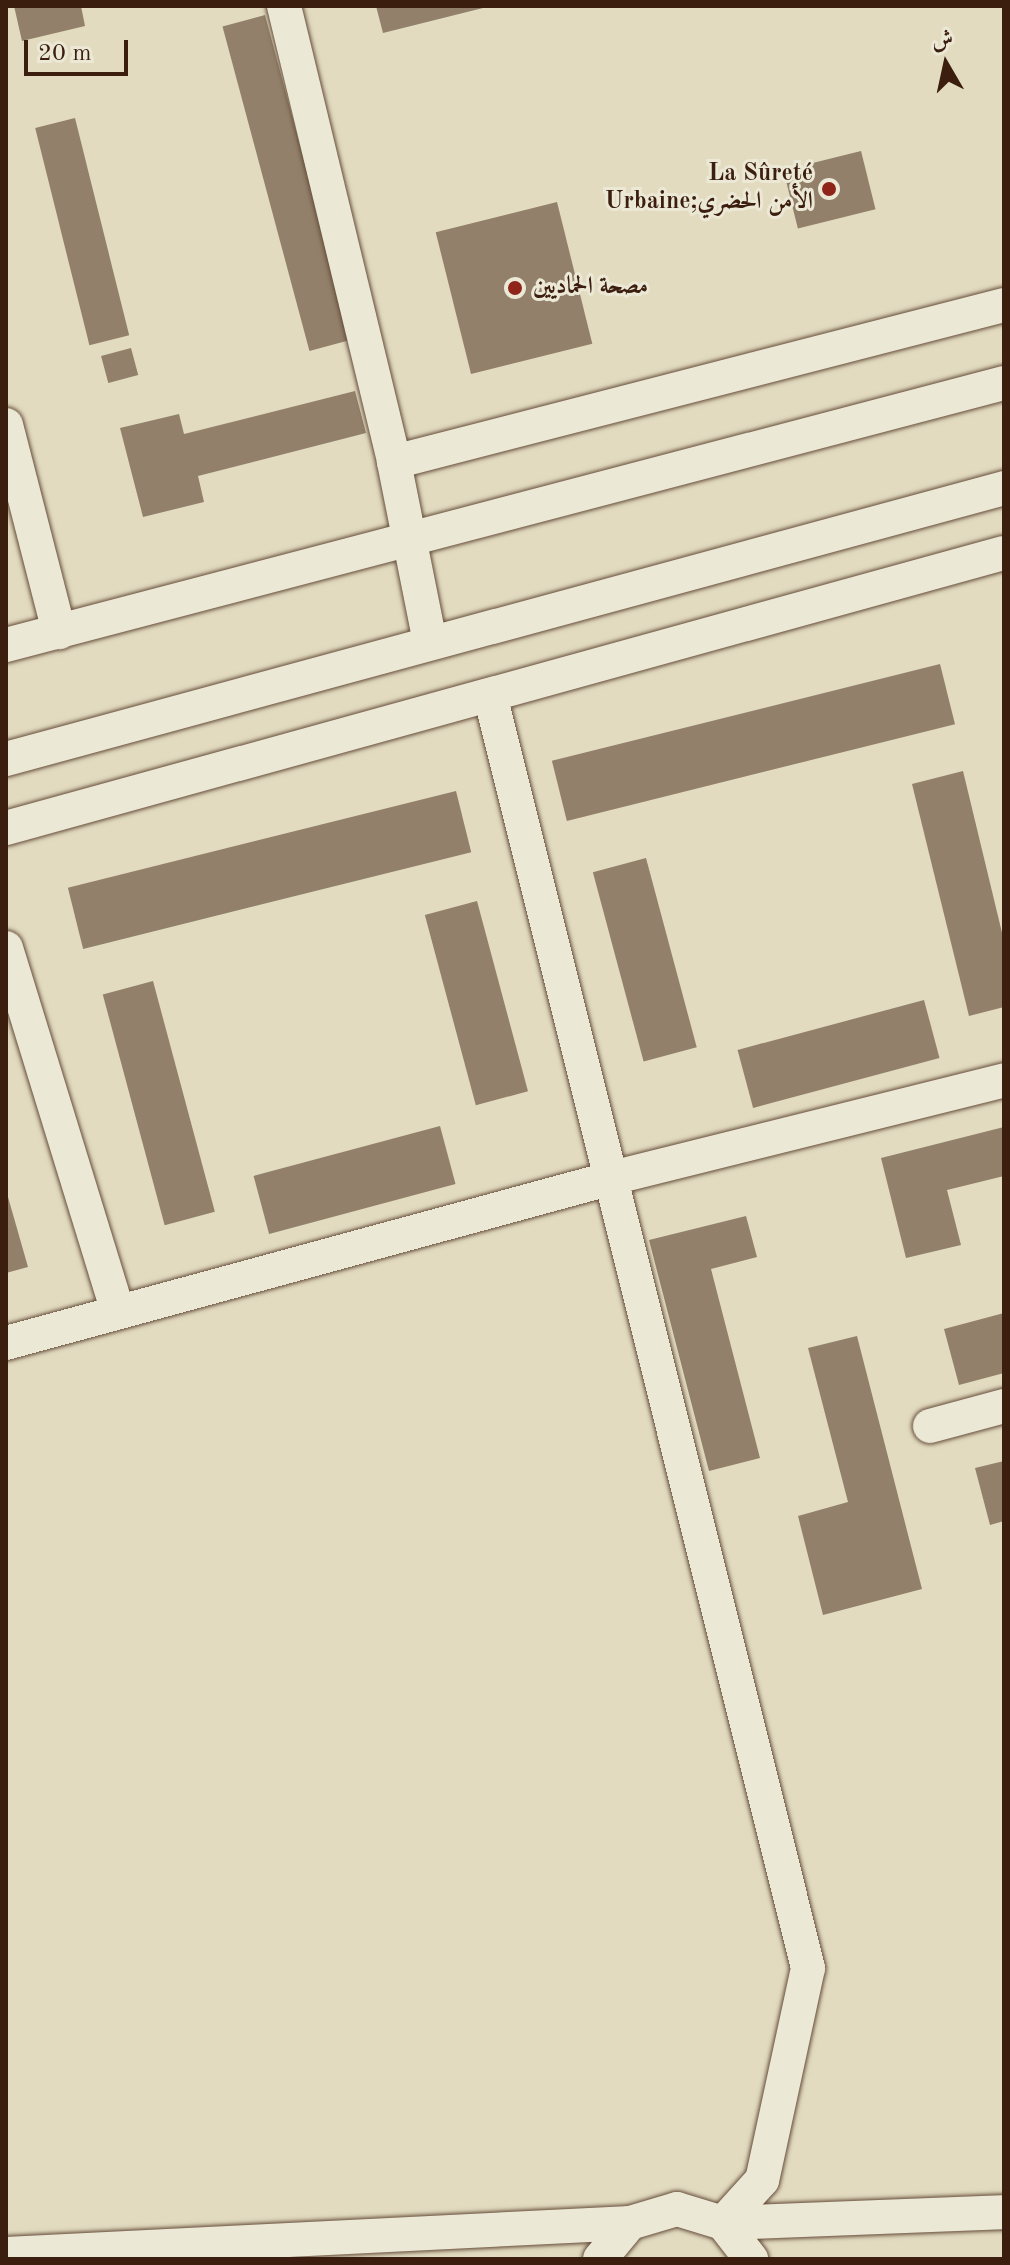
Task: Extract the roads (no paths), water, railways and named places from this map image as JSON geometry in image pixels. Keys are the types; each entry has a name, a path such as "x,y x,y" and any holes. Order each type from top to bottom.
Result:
{"street":[{"path":"284,6 394,462 430,642"},
{"path":"394,462 1004,305"},
{"path":"6,645 1004,383"},
{"path":"6,425 59,632"},
{"path":"6,759 1004,488"},
{"path":"6,828 1004,553"},
{"path":"490,695 808,1968 762,2180 723,2223"},
{"path":"6,948 118,1312"},
{"path":"6,1343 612,1178 1004,1080"},
{"path":"930,1426 1004,1406"},
{"path":"6,2254 630,2223 677,2209 723,2223 1004,2212"},
{"path":"600,2259 630,2223"},
{"path":"723,2223 751,2259"}],"place":[{"name":"La Sûreté Urbaine;الأمن الحضري","path":"829,189"},
{"name":"مصحة الحماديين","path":"515,288"}]}
